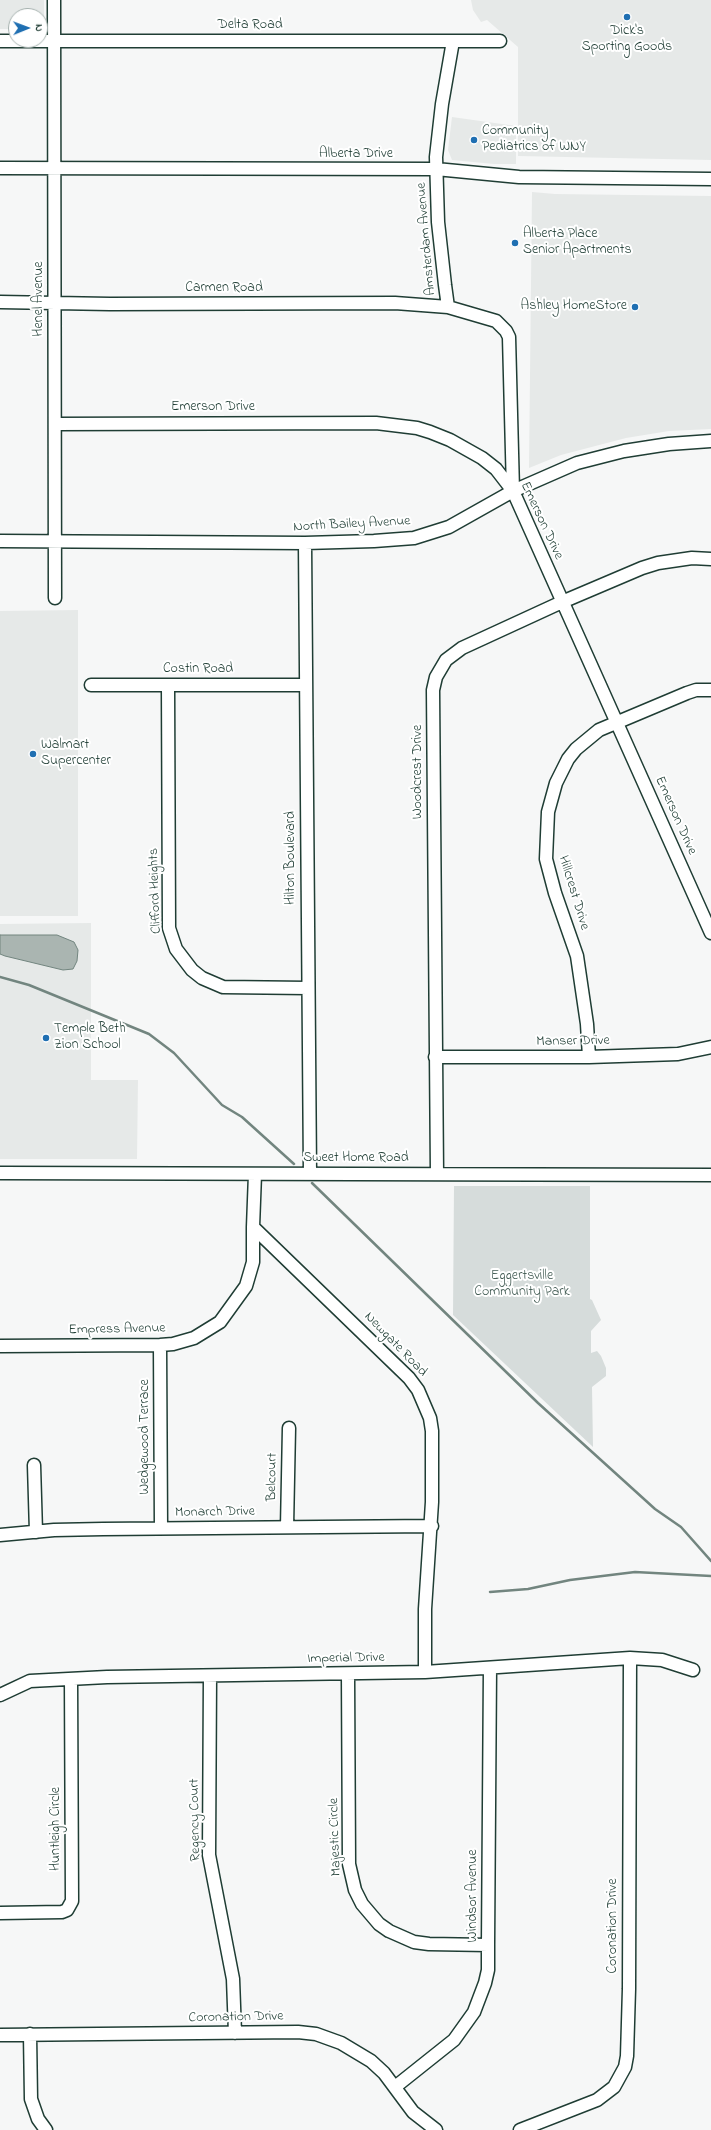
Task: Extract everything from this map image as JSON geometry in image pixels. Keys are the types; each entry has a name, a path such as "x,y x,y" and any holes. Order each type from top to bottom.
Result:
{"street":[{"name":"Henel Avenue","path":"54,0 55,598"},
{"name":"Delta Road","path":"0,41 500,42"},
{"name":"Amsterdam Avenue","path":"453,41 438,129 436,169 438,222 448,307 496,321 506,331 509,337 513,491"},
{"name":"Alberta Drive","path":"0,168 436,169 519,177 711,179"},
{"name":"Carmen Road","path":"0,302 110,304 395,303 448,307"},
{"name":"Emerson Drive","path":"55,424 358,422 416,428 450,440 482,458 496,469 513,491 711,933"},
{"name":"North Bailey Avenue","path":"0,541 305,543 374,542 414,538 449,527 513,491 560,469 593,458 662,446 711,441"},
{"name":"Hilton Boulevard","path":"305,543 310,1174"},
{"name":"Woodcrest Drive","path":"437,1174 433,690 436,678 446,660 462,648 562,602 642,568 675,560 711,559"},
{"name":"Costin Road","path":"91,684 306,685"},
{"name":"Clifford Heights","path":"168,684 169,928 176,949 192,970 202,978 223,987 308,988"},
{"name":"Hillcrest Drive","path":"588,1057 587,1024 577,956 548,872 546,830 551,797 568,760 588,738 616,723 687,693 711,690"},
{"name":"Manser Drive","path":"435,1057 588,1057 678,1054 711,1047"},
{"name":"Sweet Home Road","path":"0,1174 711,1175"},
{"path":"253,1227 255,1174"},
{"name":"Empress Avenue","path":"0,1346 160,1346 194,1338 208,1331 224,1316 241,1295 251,1274 253,1262 253,1227"},
{"name":"Newgate Road","path":"253,1227 399,1367 418,1390 426,1405 432,1432 432,1526 425,1609 425,1672"},
{"name":"Wedgewood Terrace","path":"160,1346 162,1528"},
{"name":"Belcourt","path":"287,1527 289,1428"},
{"path":"34,1465 36,1532"},
{"name":"Monarch Drive","path":"0,1535 36,1532 162,1528 432,1526"},
{"name":"Imperial Drive","path":"0,1695 30,1681 425,1672 630,1658 662,1660 693,1670"},
{"name":"Coronation Drive","path":"520,2130 597,2100 614,2087 625,2067 627,2056 628,1990 630,1658"},
{"name":"Windsor Avenue","path":"395,2087 441,2052 465,2026 474,2012 485,1983 488,1970 490,1668"},
{"name":"Majestic Circle","path":"348,1674 348,1864 355,1890 362,1904 379,1924 389,1931 414,1942 429,1944 488,1945"},
{"name":"Regency Court","path":"210,1676 209,1855 233,1979 235,2033"},
{"name":"Huntleigh Circle","path":"0,1913 62,1912 67,1910 72,1901 71,1679"},
{"name":"Coronation Drive","path":"0,2035 298,2032 329,2038 356,2051 371,2061 395,2087 413,2112 436,2130"},
{"path":"30,2034 32,2099 38,2120 46,2130"}],"shaded area":[{"path":"0,0 44,0 44,8 8,8 8,29 0,29"},
{"path":"471,0 711,0 711,160 518,156 518,47 487,20 481,22 473,10"},
{"path":"452,117 516,126 516,164 494,164 452,160 448,150"},
{"path":"532,192 555,194 711,196 711,429 669,431 626,438 561,455 529,468"},
{"name":"Walmart Supercenter","path":"78,610 78,916 0,916 0,611"},
{"name":"Temple Beth Zion School","path":"91,923 91,1080 138,1080 137,1159 0,1159 0,924"},
{"path":"0,935 57,935 74,942 78,950 77,961 73,969 63,970 5,956 0,954"}],"green space":[{"name":"Eggertsville Community Park","path":"454,1186 590,1186 590,1299 592,1300 601,1320 591,1331 591,1353 597,1351 606,1368 606,1376 592,1387 593,1447 453,1315"}],"waterway":[{"path":"0,977 29,985 149,1034 174,1053 222,1105 242,1117 294,1164"},
{"path":"312,1183 538,1403 655,1509 681,1527 711,1561"},
{"path":"490,1592 528,1589 570,1580 635,1572 711,1576"}],"place":[{"name":"Dick's Sporting Goods","path":"627,17"},
{"name":"Community Pediatrics of WNY","path":"474,140"},
{"name":"Alberta Place Senior Apartments","path":"515,243"},
{"name":"Ashley HomeStore","path":"635,307"},
{"name":"Walmart Supercenter","path":"33,754"},
{"name":"Temple Beth Zion School","path":"46,1038"}]}
